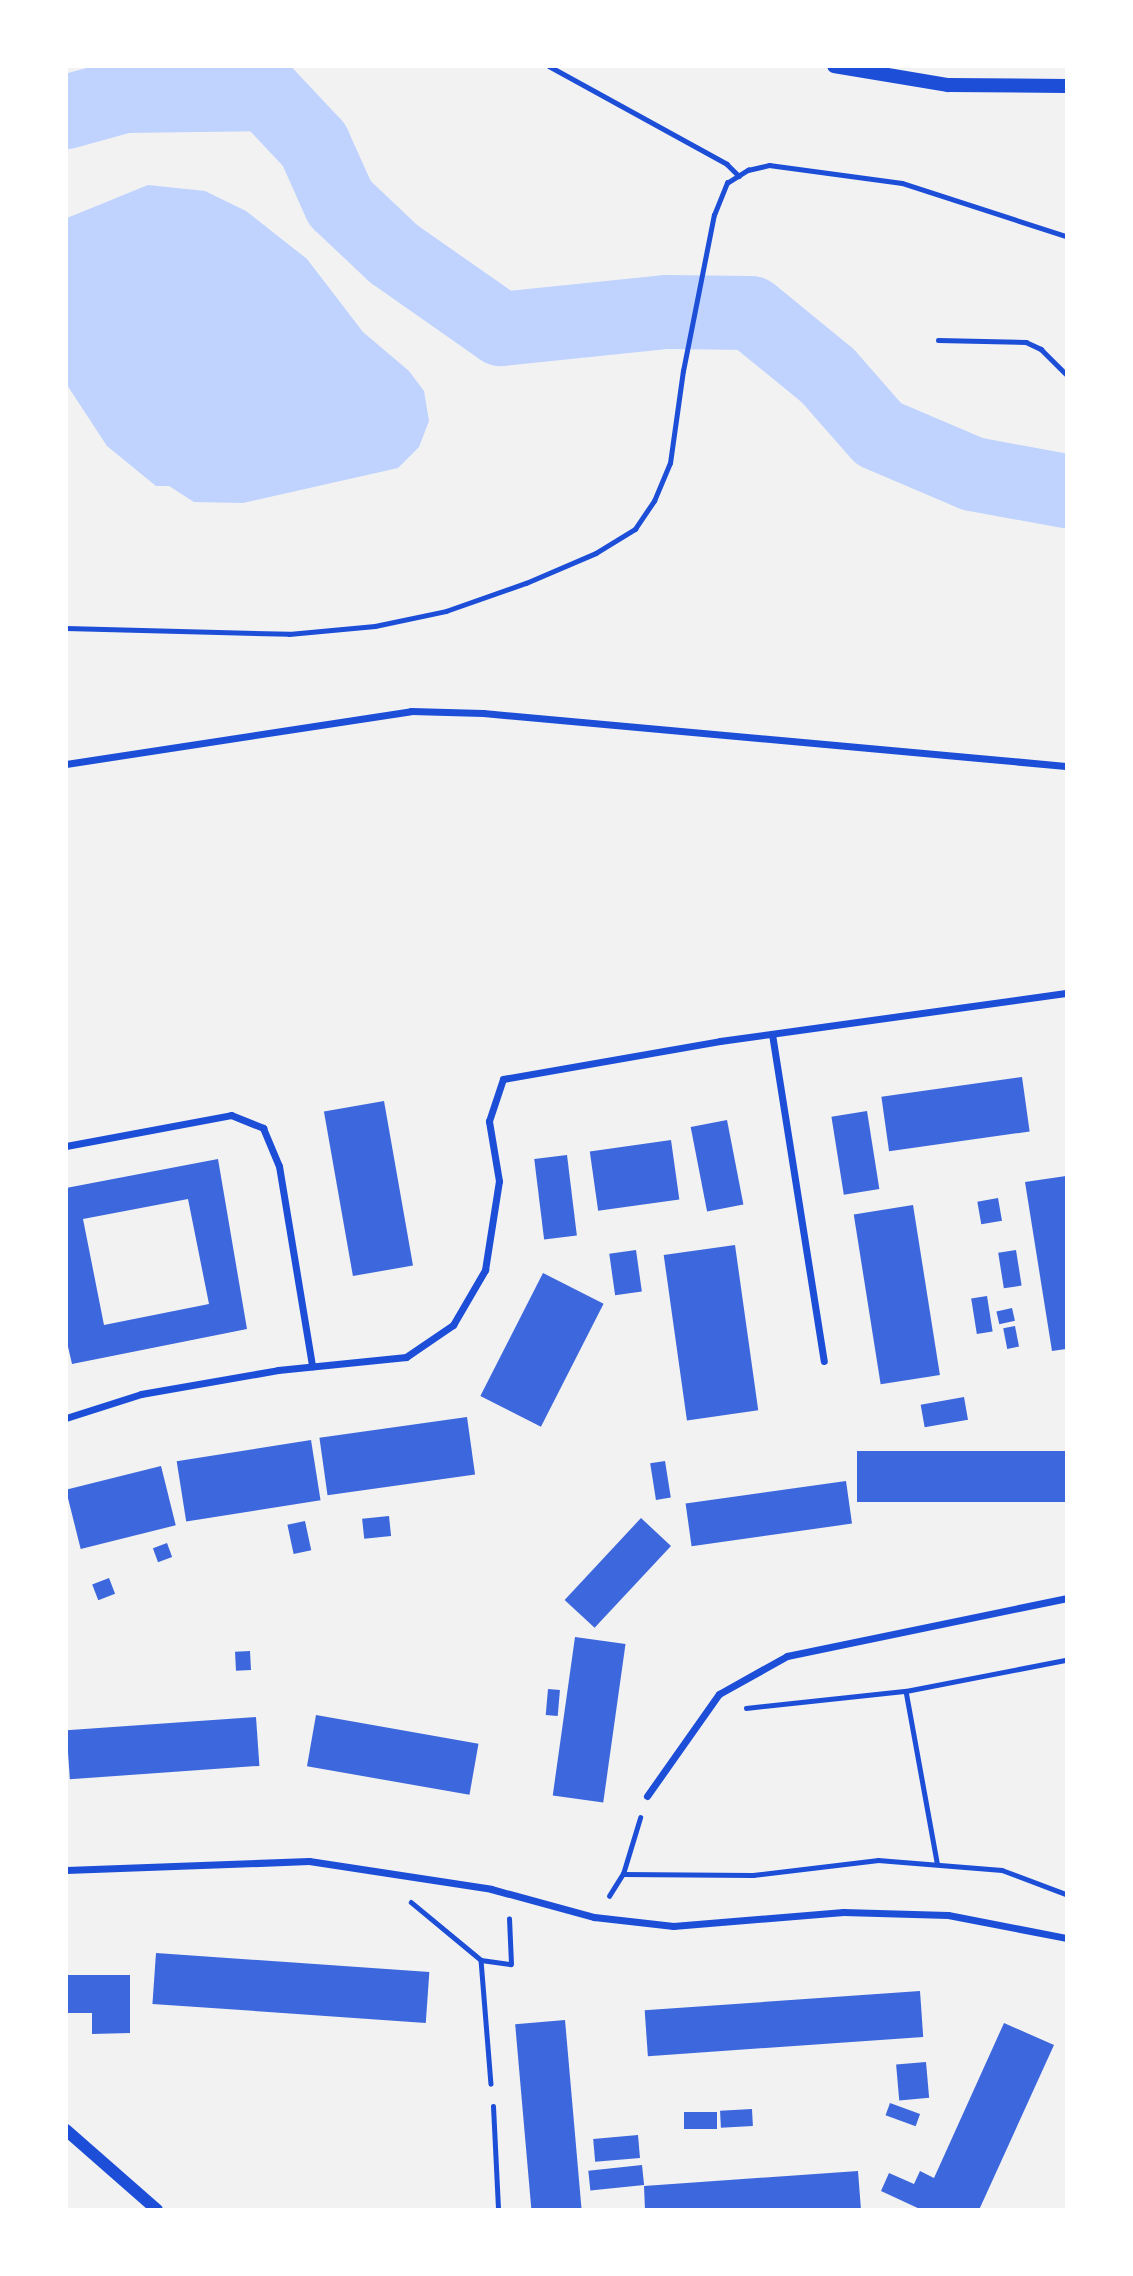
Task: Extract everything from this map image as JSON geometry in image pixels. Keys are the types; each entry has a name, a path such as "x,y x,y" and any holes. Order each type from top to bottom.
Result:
{"main road":[{"path":"834,66 948,85 1066,86"}],"street":[{"path":"66,764 411,711 483,713 1066,766"},
{"path":"66,1418 141,1394 312,1366 405,1357 453,1325 485,1270 499,1181 489,1121 503,1079 772,1034 1066,993"},
{"path":"772,1034 824,1361"},
{"path":"66,1146 231,1115 263,1128 279,1166 312,1366"},
{"path":"647,1796 719,1694 787,1656 1066,1598"},
{"path":"66,1870 309,1861 509,1893 594,1917 673,1926 843,1912 948,1915 1066,1938"},
{"path":"66,2130 158,2210"}],"lane":[{"path":"493,2106 498,2210"}],"path":[{"path":"549,66 727,164 738,176"},
{"path":"66,628 289,635 351,629 446,611 526,583 596,553 635,529 654,502 670,463 682,371 701,265 714,215 727,183 738,176 769,165 902,183 1066,236"},
{"path":"938,340 1026,342 1041,349 1066,374"},
{"path":"706,1712 906,1691 1066,1660"},
{"path":"906,1691 937,1862"},
{"path":"594,1917 623,1874 647,1796"},
{"path":"623,1874 698,1878 878,1860 937,1862 1002,1870 1066,1894"},
{"path":"372,1871 481,1959 511,1964 509,1893"},
{"path":"481,1959 493,2106"}],"water":[{"path":"148,185 205,191 246,211 307,259 363,332 409,371 424,391 429,421 419,447 398,468 243,503 194,502 169,486 156,486 107,446 67,385 67,218"}],"building":[{"path":"1022,1077 1030,1131 889,1151 881,1097"},
{"path":"384,1101 413,1265 353,1276 324,1112"},
{"path":"867,1111 879,1189 844,1195 831,1117"},
{"path":"727,1120 743,1204 707,1211 691,1127"},
{"path":"671,1140 679,1199 598,1211 590,1151"},
{"path":"567,1155 577,1235 544,1239 534,1159"},
{"path":"218,1159 247,1329 72,1364 66,1338 66,1188","holes":["188,1199 209,1304 104,1325 83,1219"]},
{"path":"1066,1176 1066,1349 1052,1351 1025,1182"},
{"path":"998,1198 1002,1221 981,1224 977,1202"},
{"path":"913,1205 940,1375 881,1384 854,1214"},
{"path":"735,1245 758,1410 687,1420 664,1255"},
{"path":"636,1250 642,1292 615,1295 609,1254"},
{"path":"1016,1250 1022,1286 1004,1288 998,1253"},
{"path":"543,1273 604,1304 541,1427 480,1396"},
{"path":"987,1296 993,1332 977,1334 971,1299"},
{"path":"1012,1308 1015,1321 999,1324 996,1312"},
{"path":"1015,1326 1019,1347 1007,1349 1003,1328"},
{"path":"964,1397 968,1420 925,1427 921,1405"},
{"path":"467,1417 475,1474 328,1495 319,1438"},
{"path":"311,1440 321,1500 186,1522 177,1461"},
{"path":"857,1451 1066,1451 1066,1502 857,1502"},
{"path":"665,1461 671,1498 656,1500 650,1463"},
{"path":"161,1466 176,1525 81,1549 66,1490"},
{"path":"846,1481 852,1524 692,1546 686,1504"},
{"path":"389,1516 391,1536 364,1539 362,1519"},
{"path":"641,1518 671,1546 595,1628 565,1600"},
{"path":"305,1521 311,1550 294,1554 287,1525"},
{"path":"167,1543 172,1557 158,1562 153,1548"},
{"path":"109,1578 115,1594 98,1600 92,1584"},
{"path":"575,1637 626,1644 603,1803 553,1795"},
{"path":"250,1651 251,1670 236,1671 235,1652"},
{"path":"548,1689 560,1690 558,1716 546,1715"},
{"path":"316,1715 478,1744 469,1795 307,1766"},
{"path":"256,1717 259,1766 70,1779 66,1730"},
{"path":"156,1953 429,1972 426,2023 152,2004"},
{"path":"66,1975 130,1975 130,2033 92,2034 92,2013 66,2013"},
{"path":"920,1991 923,2037 648,2056 645,2010"},
{"path":"565,2020 582,2210 531,2210 515,2024"},
{"path":"1004,2023 1054,2045 979,2210 922,2210 881,2191 889,2173 914,2184 920,2171 934,2178"},
{"path":"926,2062 929,2098 899,2100 896,2065"},
{"path":"890,2103 920,2114 916,2126 886,2115"},
{"path":"752,2109 753,2126 721,2128 720,2111"},
{"path":"684,2112 717,2112 717,2129 684,2129"},
{"path":"638,2135 640,2158 595,2162 593,2139"},
{"path":"642,2165 644,2185 590,2191 588,2171"},
{"path":"858,2171 861,2210 645,2210 644,2186"}],"waterway":[{"path":"66,112 124,96 266,94 314,145 340,203 394,254 501,329 666,312 751,313 828,376 879,434 973,474 1066,491"}]}
